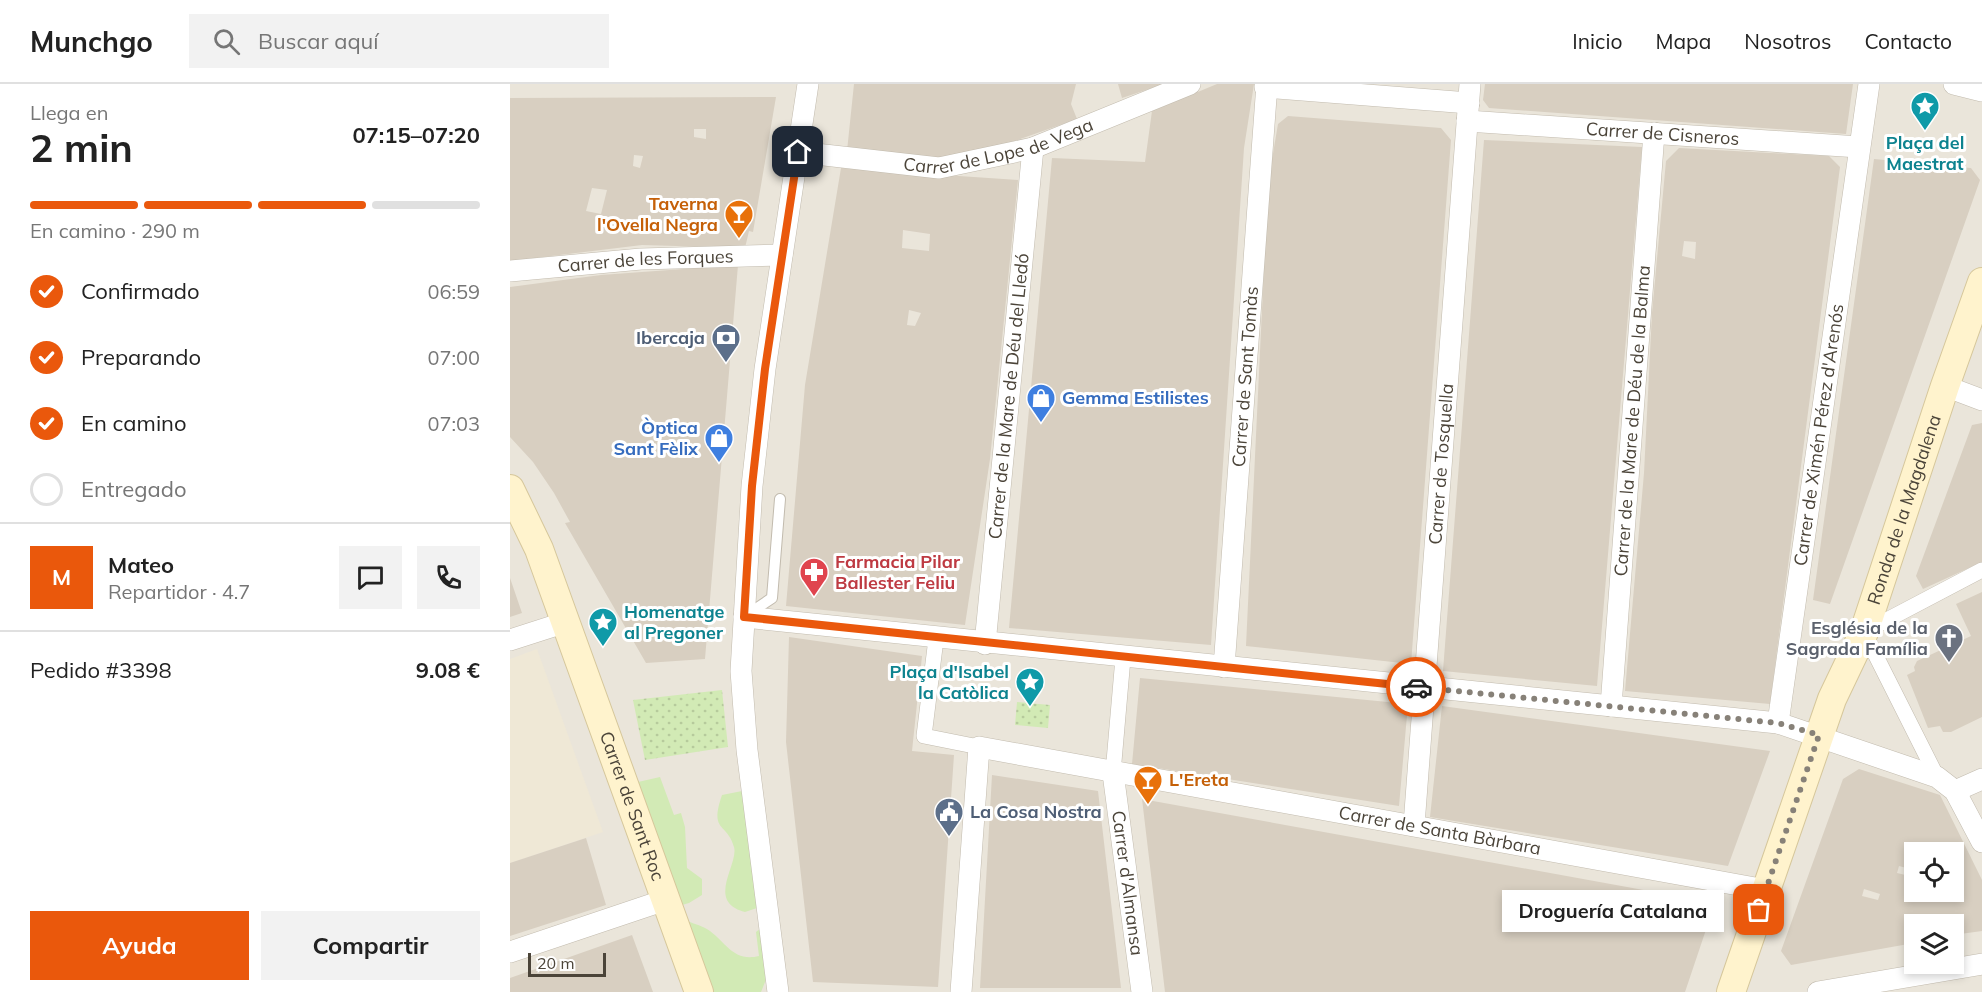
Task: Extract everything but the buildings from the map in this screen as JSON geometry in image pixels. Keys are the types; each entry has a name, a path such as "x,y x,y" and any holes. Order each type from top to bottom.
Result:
{"main road":[{"name":"Ronda de la Magdalena","path":"1731,992 1832,699 1864,632 1945,386 1982,282"},
{"name":"Carrer de Sant Roc","path":"512,495 539,549 699,992"}],"street":[{"path":"778,992 747,750 741,670 755,465 765,369 808,84"},
{"name":"Carrer de Lope de Vega","path":"798,152 939,168 1033,148 1190,84"},
{"path":"1859,147 1869,84"},
{"path":"1954,84 1982,91"},
{"name":"Carrer de Cisneros","path":"1266,86 1468,103 1654,134 1859,147"},
{"name":"Carrer de Sant Tomàs","path":"1224,667 1266,86"},
{"name":"Carrer de Tosquella","path":"1414,825 1468,103"},
{"name":"Carrer de la Mare de Déu de la Balma","path":"1611,706 1654,134"},
{"name":"Carrer de Ximén Pérez d'Arenós","path":"1778,723 1859,147"},
{"name":"Carrer de la Mare de Déu del Lledó","path":"985,644 1033,148"},
{"name":"Carrer de les Forques","path":"510,271 641,259 782,255"},
{"path":"1945,386 1982,400"},
{"path":"1936,777 1864,632 1982,570"},
{"path":"744,617 936,639 1778,723 1819,735 1936,777 1955,791 1982,842"},
{"path":"510,640 566,622"},
{"path":"936,639 924,736 1113,773 1123,658"},
{"path":"961,992 979,747"},
{"name":"Carrer de Santa Bàrbara","path":"1113,773 1414,825 1766,890"},
{"name":"Carrer d'Almansa","path":"1113,773 1142,992"},
{"path":"1955,791 1982,779"},
{"path":"510,952 665,900"},
{"path":"1818,992 1982,964"}],"lane":[{"path":"744,617 772,598 780,499"}],"shaded area":[{"path":"510,84 1982,84 1982,992 510,992"},
{"path":"537,649 603,832 510,863 510,659"}],"green space":[{"path":"722,690 728,747 645,760 633,700"},
{"path":"1017,702 1050,705 1048,728 1015,725"},
{"path":"660,777 674,815 681,813 685,827 687,868 702,879 702,895 682,905 638,782"},
{"path":"742,791 757,908 745,912 733,907 727,900 726,882 734,847 731,839 720,826 717,816 722,795"},
{"path":"687,921 710,931 737,954 750,957 759,956 756,932 761,928 767,977 761,992 714,992"}],"way so far":[{"path":"1416,687 1778,723 1819,735 1759,910"}],"place":[{"name":"Plaça del Maestrat","path":"1925,132"},
{"name":"Taverna l'Ovella Negra","path":"739,240"},
{"name":"Ibercaja","path":"726,364"},
{"name":"Gemma Estilistes","path":"1041,424"},
{"name":"Òptica Sant Fèlix","path":"719,464"},
{"name":"Farmacia Pilar Ballester Feliu","path":"814,598"},
{"name":"Homenatge al Pregoner","path":"603,648"},
{"name":"Església de la Sagrada Família","path":"1949,664"},
{"name":"Plaça d'Isabel la Catòlica","path":"1030,708"},
{"name":"L'Ereta","path":"1148,806"},
{"name":"La Cosa Nostra","path":"949,838"},
{"name":"Droguería Catalana","path":"1759,910"}],"route":[{"path":"798,152 765,369 752,486 744,617 936,639 1416,687"}]}
